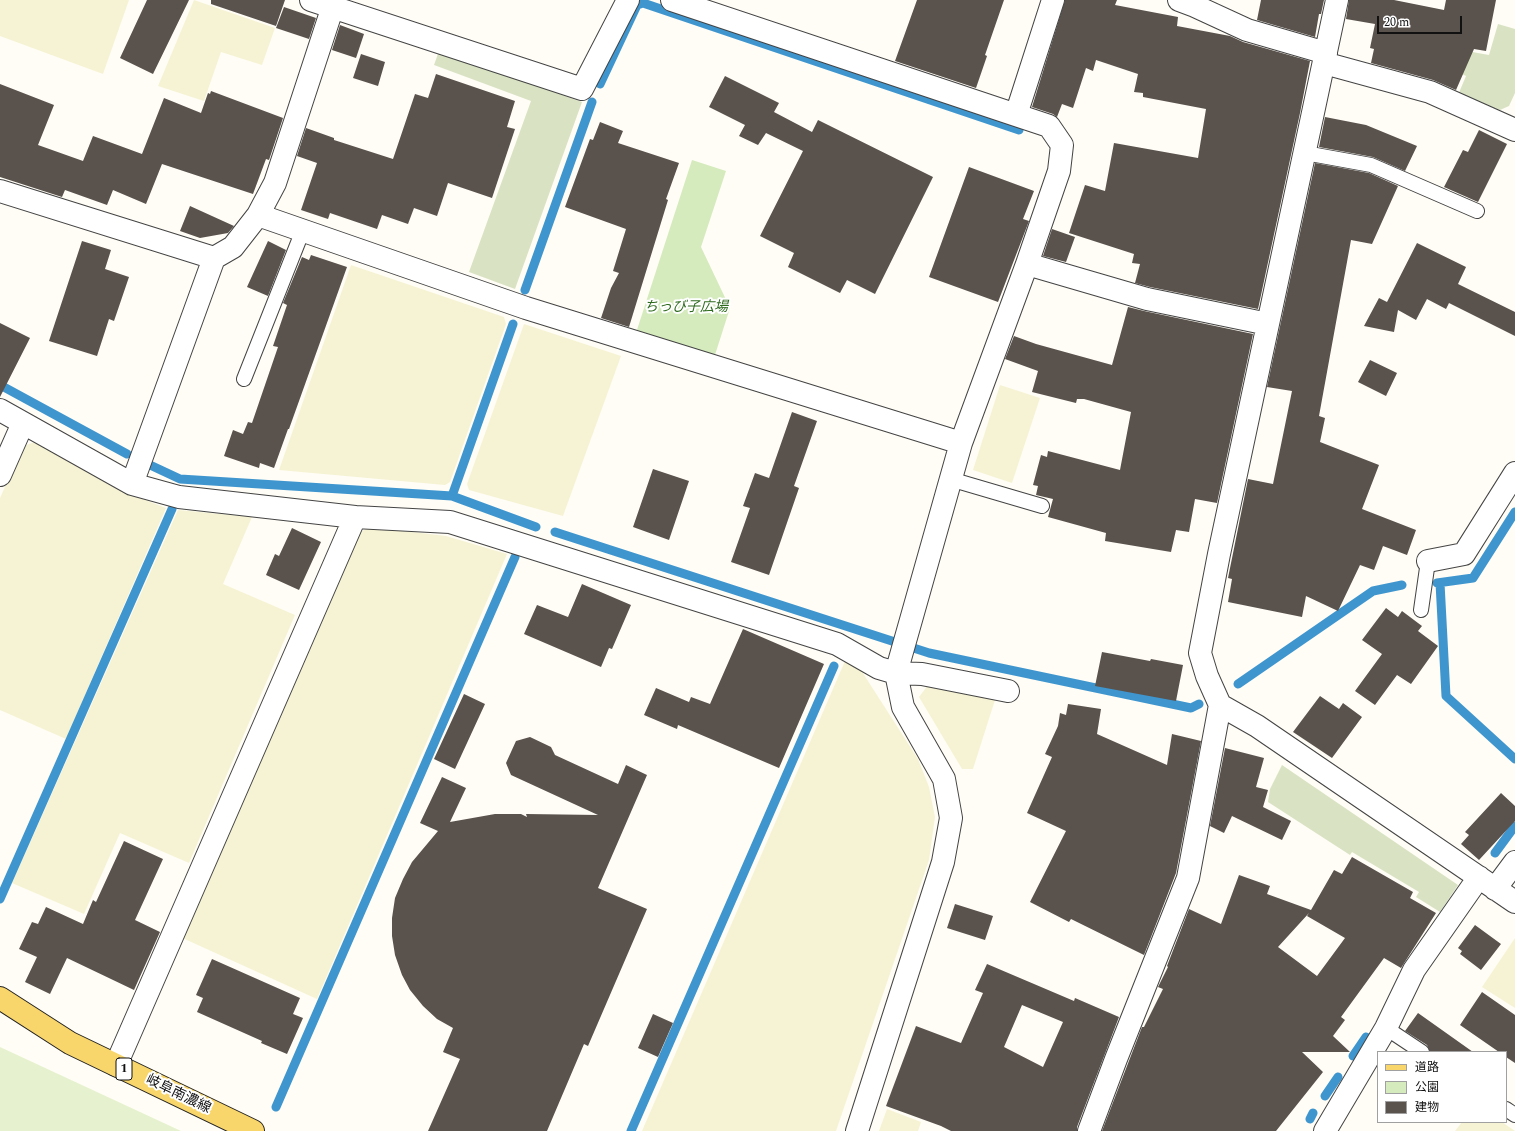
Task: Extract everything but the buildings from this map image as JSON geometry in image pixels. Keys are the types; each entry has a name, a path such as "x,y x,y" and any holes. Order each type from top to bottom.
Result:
{"main road":[{"name":"岐阜南濃線","path":"0,998 70,1043 253,1131"}],"street":[{"path":"311,0 334,4 582,89 628,0"},
{"path":"672,0 1049,126 1062,145 1059,171 1027,264 961,443 906,634 898,667 903,707 944,779 950,818 943,862 857,1131"},
{"path":"1016,115 1053,0"},
{"path":"1179,0 1247,30 1325,58 1430,92 1515,130"},
{"path":"1337,0 1219,554 1200,653 1206,676 1220,705 1257,726 1515,902"},
{"path":"132,484 214,258 233,246 258,215 275,184 334,4"},
{"path":"0,190 214,258"},
{"path":"258,215 526,308 961,443"},
{"path":"1027,264 1147,300 1268,324"},
{"path":"0,410 132,484 179,497 355,517 450,522 837,644 878,668 898,667 922,674 1008,691"},
{"path":"0,475 23,423"},
{"path":"1428,561 1464,554 1515,473"},
{"path":"116,1065 355,517"},
{"path":"1089,1131 1188,878 1220,705"},
{"path":"1325,1131 1386,1028 1414,970 1487,883 1515,862"}],"lane":[{"path":"1305,153 1371,165 1477,211"},
{"path":"244,379 303,230"},
{"path":"950,479 1042,506"},
{"path":"1421,610 1428,561"},
{"path":"1386,1028 1420,1051"}],"shaded area":[{"path":"0,0 129,0 103,74 0,36"},
{"path":"194,0 275,28 262,65 221,52 204,101 158,86"},
{"path":"351,265 504,317 506,324 450,482 445,485 279,470"},
{"path":"524,324 621,356 563,516 469,490 467,484"},
{"path":"1000,385 1040,398 1012,483 973,470"},
{"path":"38,441 135,496 166,508 66,739 0,710 0,498 23,446"},
{"path":"178,510 252,517 223,584 295,615 189,863 120,833 84,914 12,883"},
{"path":"370,527 446,536 507,554 317,999 178,936 358,533"},
{"path":"845,661 859,667 918,759 929,787 935,817 929,860 836,1131 642,1131"},
{"path":"928,685 995,700 973,769 962,769 919,697"},
{"path":"1515,938 1515,1008 1482,987"},
{"path":"887,1109 921,1122 918,1131 879,1131"},
{"path":"1461,1123 1503,1123 1515,1131 1455,1131"}],"green space":[{"path":"1498,24 1515,29 1515,93 1509,106 1500,110 1458,95 1466,76 1456,71 1461,50 1489,55"},
{"path":"439,51 582,102 515,289 469,272 531,101 434,65"},
{"name":"ちっび子広場","path":"692,160 726,171 701,247 730,308 714,358 635,336"},
{"path":"1282,765 1458,885 1440,912 1416,897 1419,892 1352,852 1350,855 1268,802 1270,789"},
{"path":"0,1047 181,1131 0,1131"}],"waterway":[{"path":"600,84 637,5 643,3 1019,130"},
{"path":"525,290 592,102"},
{"path":"452,496 513,324"},
{"path":"0,385 127,454"},
{"path":"150,465 180,479 452,496 536,527"},
{"path":"0,899 172,509"},
{"path":"1437,583 1473,578 1515,512"},
{"path":"555,532 929,653 1191,708 1199,704"},
{"path":"276,1107 515,557"},
{"path":"1440,583 1446,696 1515,759"},
{"path":"1238,684 1373,591 1402,585"},
{"path":"631,1131 834,666"},
{"path":"1495,853 1515,826"},
{"path":"1353,1056 1366,1037"},
{"path":"1325,1096 1338,1077"},
{"path":"1310,1119 1313,1113"}]}
